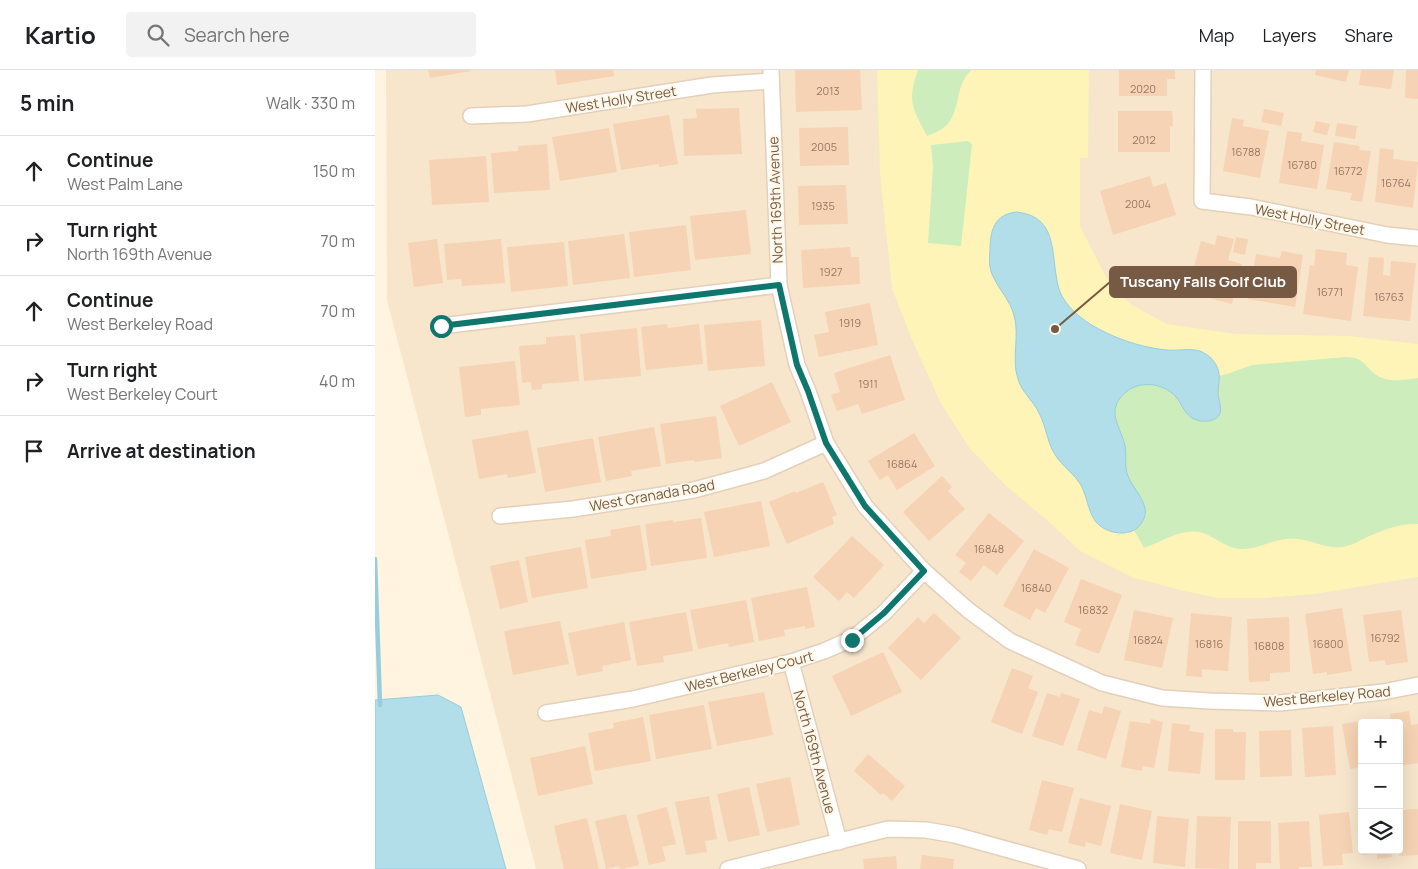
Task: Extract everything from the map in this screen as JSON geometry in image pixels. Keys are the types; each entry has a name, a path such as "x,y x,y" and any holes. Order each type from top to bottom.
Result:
{"street":[{"name":"West Holly Street","path":"1203,70 1201,201 1251,207 1387,234 1418,238"},
{"name":"West Holly Street","path":"471,116 527,114 771,76"},
{"name":"North 169th Avenue","path":"771,76 779,285 797,365 826,443"},
{"path":"441,326 779,285"},
{"name":"West Granada Road","path":"500,516 573,509 694,490 764,471 826,443"},
{"name":"West Berkeley Road","path":"826,443 865,506 924,571 968,610 1010,642 1102,683 1162,698 1281,703 1383,692 1418,686"},
{"name":"West Berkeley Court","path":"546,713 633,699 791,662 824,652 852,640 884,613 924,571"},
{"name":"North 169th Avenue","path":"791,662 839,842"},
{"path":"728,869 888,829 926,830 955,835 1078,869"}],"shaded area":[{"path":"386,70 877,70 880,174 886,234 1047,520 1080,551 1134,578 1218,598 1315,594 1418,577 1418,869 536,869 387,300"},
{"path":"1089,70 1418,70 1418,344 1349,336 1236,334 1167,324 1132,305 1110,285 1080,226 1080,158 1088,157"}],"green space":[{"path":"877,70 1089,70 1088,158 1080,158 1080,226 1110,285 1132,305 1167,324 1236,334 1350,336 1418,344 1418,577 1315,594 1266,598 1218,598 1188,592 1134,578 1080,551 1047,520 1007,487 970,449 941,404 912,340 892,289 880,174"}],"sand":[{"path":"877,70 918,70 912,97 915,111 927,136 942,129 949,123 956,108 962,83 972,70 1089,70 1088,158 1080,158 1080,226 1110,285 1132,305 1167,324 1236,334 1350,336 1418,344 1418,378 1414,379 1395,380 1382,378 1372,372 1358,359 1346,357 1252,365 1219,376 1217,368 1200,361 1169,350 1127,342 1089,324 1069,307 1062,296 1056,278 1052,247 992,230 989,263 991,274 1009,302 1017,326 1015,369 1018,379 1029,399 1040,413 1052,449 1058,459 1080,483 1093,515 1112,532 1125,533 1134,530 1144,548 1188,532 1203,533 1228,546 1239,549 1289,539 1303,540 1330,547 1342,547 1392,527 1418,524 1418,577 1315,594 1266,598 1218,598 1134,578 1080,551 1047,520 1007,487 970,449 941,404 912,340 892,289 880,174","holes":["968,141 972,144 961,246 928,243 933,167 931,145"]}],"water":[{"path":"1017,212 1031,216 1041,222 1047,231 1051,242 1060,292 1069,306 1081,318 1108,334 1136,344 1156,349 1200,351 1213,360 1217,366 1219,373 1218,393 1220,411 1219,416 1213,420 1201,421 1191,417 1171,392 1159,386 1138,386 1126,392 1119,399 1115,412 1125,446 1127,473 1142,500 1145,512 1140,525 1130,532 1112,532 1096,522 1091,514 1081,485 1054,454 1039,413 1018,379 1015,364 1016,323 1010,305 993,276 989,261 992,230 1003,216"},
{"path":"438,695 461,707 506,869 375,869 375,700"}],"building":[{"path":"428,70 471,70 471,71 430,78"},
{"path":"555,70 613,70 614,76 557,85"},
{"path":"795,70 860,70 862,110 796,112"},
{"path":"1119,70 1175,70 1175,79 1167,79 1167,96 1119,96"},
{"path":"1316,70 1349,70 1346,82 1315,75"},
{"path":"1361,70 1394,70 1391,89 1359,85"},
{"path":"1406,70 1418,70 1418,99 1405,98"},
{"path":"739,108 742,154 684,156 683,119 697,118 696,109"},
{"path":"1264,109 1284,113 1281,126 1261,122"},
{"path":"1118,111 1172,111 1173,126 1170,126 1170,152 1118,152"},
{"path":"669,115 678,164 659,167 659,164 621,170 613,124"},
{"path":"1232,118 1244,120 1243,126 1269,131 1260,178 1223,171"},
{"path":"1316,121 1330,124 1327,135 1313,132"},
{"path":"1337,123 1357,126 1355,139 1335,136"},
{"path":"848,127 849,165 800,166 799,128"},
{"path":"609,128 617,172 560,181 552,137"},
{"path":"1287,131 1302,133 1301,141 1324,145 1317,189 1279,183"},
{"path":"1334,142 1360,146 1359,150 1371,151 1362,202 1350,200 1352,193 1326,189"},
{"path":"547,144 550,190 494,193 491,153 518,151 518,146"},
{"path":"1380,148 1394,150 1393,159 1418,162 1413,208 1375,202"},
{"path":"486,156 489,202 432,205 429,160"},
{"path":"1150,176 1153,187 1166,183 1176,215 1113,235 1100,191"},
{"path":"846,185 848,224 799,225 798,186"},
{"path":"746,210 751,254 695,260 690,216"},
{"path":"686,225 691,270 634,277 629,232"},
{"path":"624,234 630,278 573,285 568,241"},
{"path":"1217,235 1234,239 1228,260 1242,264 1232,304 1187,292 1201,241 1215,245"},
{"path":"1236,237 1248,239 1245,255 1233,252"},
{"path":"437,239 443,283 414,287 408,243"},
{"path":"501,239 505,283 462,286 461,279 447,280 444,244"},
{"path":"564,242 568,286 511,292 507,247"},
{"path":"850,247 851,257 859,257 860,284 803,288 801,250"},
{"path":"1316,249 1347,253 1346,265 1358,267 1351,321 1303,314 1310,265 1314,266"},
{"path":"1282,251 1303,255 1295,307 1248,299 1256,254 1280,258"},
{"path":"1369,257 1384,258 1383,275 1390,276 1391,261 1416,263 1410,321 1363,316"},
{"path":"870,303 878,345 819,357 814,335 829,332 825,312"},
{"path":"761,320 765,366 708,371 704,325"},
{"path":"667,324 668,328 699,324 703,364 646,370 641,327"},
{"path":"637,328 641,376 584,381 580,334"},
{"path":"575,335 579,381 542,384 542,389 532,390 531,382 522,383 519,346 546,344 546,337"},
{"path":"890,355 905,400 862,414 858,404 837,411 831,395 840,392 834,373"},
{"path":"515,361 520,405 481,409 481,415 465,417 459,367"},
{"path":"772,382 791,422 739,446 720,406"},
{"path":"716,416 722,458 666,464 660,424"},
{"path":"654,427 661,466 631,471 632,476 606,481 598,437"},
{"path":"528,430 536,473 508,478 507,474 479,479 472,440"},
{"path":"914,433 935,466 897,490 888,475 880,480 868,461"},
{"path":"593,438 601,482 545,492 537,448"},
{"path":"942,476 952,487 948,491 965,509 929,541 903,512"},
{"path":"823,482 837,515 832,517 834,524 787,544 769,502"},
{"path":"761,501 770,546 714,557 704,512"},
{"path":"989,513 1024,541 997,575 984,565 971,581 959,572 966,563 955,555"},
{"path":"701,518 707,558 651,566 645,524"},
{"path":"640,525 647,570 591,579 585,540 611,536 610,530"},
{"path":"852,536 884,565 854,598 847,592 839,601 813,577"},
{"path":"581,547 588,588 532,598 525,557"},
{"path":"1034,549 1069,568 1045,613 1036,608 1030,620 1003,606"},
{"path":"519,560 528,602 500,609 490,566"},
{"path":"1081,579 1122,595 1099,654 1075,645 1081,629 1064,622"},
{"path":"807,587 815,627 805,629 805,626 784,630 785,636 759,641 751,598"},
{"path":"746,600 754,642 729,647 728,643 698,649 690,610"},
{"path":"1342,608 1352,671 1327,675 1327,672 1313,674 1305,614"},
{"path":"1134,610 1173,618 1162,668 1124,660"},
{"path":"1401,610 1408,662 1386,665 1385,660 1369,662 1363,615"},
{"path":"686,612 693,651 663,656 664,662 637,666 629,622"},
{"path":"934,613 961,638 921,680 888,648 918,617 924,623"},
{"path":"1191,613 1232,617 1228,671 1202,669 1202,677 1186,676"},
{"path":"1289,617 1290,672 1270,673 1270,681 1249,682 1247,619"},
{"path":"560,621 569,664 513,675 504,631"},
{"path":"624,622 631,660 602,666 603,671 577,676 568,633"},
{"path":"883,652 902,692 851,716 832,676"},
{"path":"1012,668 1033,676 1028,688 1038,692 1022,734 991,722"},
{"path":"764,692 773,735 717,746 708,702"},
{"path":"1047,693 1060,697 1061,693 1080,699 1063,746 1032,736"},
{"path":"704,705 712,749 656,759 649,715"},
{"path":"1104,706 1121,711 1106,759 1077,750 1089,710 1102,714"},
{"path":"1409,711 1411,725 1418,724 1418,763 1403,765 1403,719 1391,719 1390,714"},
{"path":"643,717 651,761 595,771 588,733 614,728 613,723"},
{"path":"1151,719 1163,722 1154,768 1143,766 1142,771 1121,767 1130,721 1150,724"},
{"path":"1358,722 1358,768 1350,769 1342,724"},
{"path":"1172,723 1190,725 1189,731 1204,733 1200,774 1168,771"},
{"path":"1333,726 1336,775 1305,777 1302,728"},
{"path":"1215,729 1233,729 1233,732 1246,732 1245,780 1215,780"},
{"path":"1291,730 1292,776 1260,777 1259,731"},
{"path":"585,746 593,784 538,796 530,758"},
{"path":"868,754 905,786 892,801 883,793 881,795 854,771"},
{"path":"790,777 800,825 767,832 756,784"},
{"path":"1042,780 1074,788 1062,832 1049,829 1047,835 1029,830"},
{"path":"749,787 760,835 728,842 717,794"},
{"path":"709,796 717,839 705,841 707,852 686,855 675,802"},
{"path":"1080,798 1111,806 1101,846 1086,842 1085,847 1068,843"},
{"path":"1120,804 1152,811 1142,860 1110,853"},
{"path":"667,807 676,844 662,847 666,861 649,865 637,815"},
{"path":"1418,809 1418,855 1399,856 1399,854 1403,854 1403,810"},
{"path":"1349,812 1353,853 1342,854 1343,865 1323,866 1319,815"},
{"path":"626,814 639,865 623,869 620,869 619,866 606,869 595,821"},
{"path":"1157,816 1189,819 1185,867 1153,863"},
{"path":"1197,816 1231,817 1229,869 1195,868"},
{"path":"587,818 599,869 564,869 554,826"},
{"path":"1238,821 1271,821 1271,863 1256,863 1256,869 1238,869"},
{"path":"1309,821 1312,867 1280,869 1278,823"},
{"path":"1377,854 1392,854 1392,857 1377,859"},
{"path":"922,855 954,859 953,869 920,869"},
{"path":"896,856 897,869 864,869 863,859"}],"waterway":[{"path":"375,559 380,705"}],"place":[{"name":"Tuscany Falls Golf Club","path":"1055,329"}],"route":[{"path":"441,326 779,285 797,365 826,443 865,506 924,571 884,613 852,640"}]}
